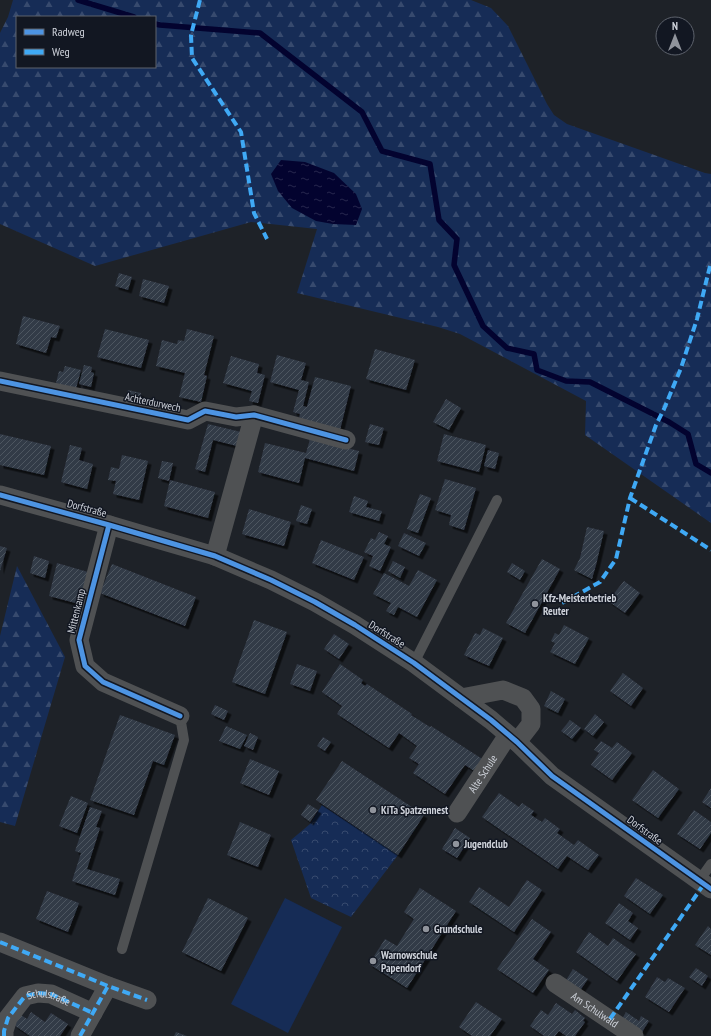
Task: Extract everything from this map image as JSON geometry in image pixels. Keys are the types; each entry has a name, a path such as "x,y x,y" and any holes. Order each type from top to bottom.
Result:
{"street":[{"name":"Achterdurwech","path":"0,381 188,420 205,411 236,417 254,415 346,440"},
{"path":"215,556 254,415"},
{"name":"Dorfstraße","path":"0,495 215,556 271,580 315,602 414,662 512,738 552,776 705,885"},
{"name":"Mittenkamp","path":"109,525 79,640 85,666 103,682 180,716"},
{"path":"461,698 503,690 523,698 531,709 531,724 512,738"},
{"name":"Alte Schule","path":"457,813 512,738"},
{"path":"0,942 108,986 148,1000"},
{"name":"Am Schulwald","path":"555,983 634,1036"},
{"path":"80,1036 108,986"},
{"name":"Schulstraße","path":"4,1036 8,1018 25,996 38,993 51,994 93,1013"}],"lane":[{"path":"414,662 496,500"},
{"path":"122,949 184,740 180,716"},
{"path":"705,885 711,864"}],"green space":[{"path":"13,0 471,0 491,8 508,26 554,115 567,124 711,174 711,523 585,435 586,401 460,334 438,327 297,293 317,229 251,222 95,266 0,224 0,33 8,17"},
{"path":"17,566 65,657 15,826 0,822 0,636"},
{"path":"322,805 398,855 351,917 311,898 291,840 310,824"},
{"path":"285,898 342,927 288,1033 231,1004"}],"water":[{"path":"281,160 305,162 334,173 356,194 362,209 356,225 333,224 316,221 292,208 278,191 271,174"}],"building":[{"path":"119,273 132,277 128,290 115,286"},
{"path":"143,279 169,286 164,303 139,296"},
{"path":"23,316 60,326 56,338 51,337 46,353 16,344"},
{"path":"105,329 149,340 141,368 97,357"},
{"path":"187,329 214,336 204,375 207,376 201,402 179,397 185,373 156,366 162,340 177,344 178,340 184,341"},
{"path":"375,349 415,360 406,390 366,379"},
{"path":"277,355 306,363 301,380 309,382 303,406 307,407 315,377 351,386 339,434 298,424 300,414 293,412 299,390 270,382"},
{"path":"231,356 259,364 257,373 265,375 258,403 249,401 252,391 223,383"},
{"path":"84,365 92,367 91,372 94,373 91,387 79,384"},
{"path":"65,366 81,370 75,392 55,387 59,371 63,372"},
{"path":"128,390 141,393 138,407 124,404"},
{"path":"446,399 461,408 449,430 433,422"},
{"path":"208,424 241,432 237,446 213,440 205,472 195,469"},
{"path":"370,424 384,428 379,445 365,442"},
{"path":"0,434 51,446 44,475 0,465"},
{"path":"444,434 486,445 479,472 437,461"},
{"path":"310,439 359,451 354,471 305,458 299,483 258,472 265,443 306,453"},
{"path":"70,445 82,448 79,460 93,464 87,489 61,482"},
{"path":"488,450 499,453 495,469 484,466"},
{"path":"122,455 148,461 139,500 113,494 116,481 108,480 111,467 119,469"},
{"path":"162,461 173,463 169,481 158,478"},
{"path":"445,479 476,488 464,530 449,525 451,515 435,510"},
{"path":"170,480 215,492 208,518 164,506"},
{"path":"420,494 431,498 418,533 407,529"},
{"path":"354,496 368,501 366,507 382,511 379,521 349,512"},
{"path":"301,505 312,509 307,524 296,521"},
{"path":"249,509 291,522 284,546 242,534"},
{"path":"587,527 604,531 592,579 574,570 580,558"},
{"path":"379,532 388,536 384,544 391,547 380,571 369,566 373,556 364,552 371,538 375,540"},
{"path":"404,533 426,543 419,556 398,546"},
{"path":"321,540 364,557 354,580 312,563"},
{"path":"0,546 7,548 0,571"},
{"path":"34,556 49,561 45,578 30,573"},
{"path":"542,559 560,569 525,633 506,623"},
{"path":"393,561 405,567 400,578 388,571"},
{"path":"57,563 88,572 79,604 49,596"},
{"path":"512,563 525,571 520,580 507,572"},
{"path":"112,564 196,597 185,626 100,593"},
{"path":"418,570 437,580 417,617 398,607 394,615 386,611 391,603 373,594 384,573 409,586"},
{"path":"624,581 640,593 625,613 608,601"},
{"path":"254,620 287,632 265,694 232,682"},
{"path":"564,625 589,638 575,664 550,652 555,643 551,641 555,633 559,635"},
{"path":"483,628 503,638 489,666 464,655 475,633 480,635"},
{"path":"334,634 349,644 339,659 324,649"},
{"path":"297,664 317,671 310,691 290,684"},
{"path":"340,664 363,680 361,683 365,686 367,684 412,714 411,715 487,762 479,774 465,765 445,794 413,773 419,764 409,758 417,746 399,733 389,748 337,714 342,706 322,692"},
{"path":"623,673 643,688 631,706 610,691"},
{"path":"551,691 565,699 558,713 544,706"},
{"path":"215,705 228,711 224,720 211,714"},
{"path":"595,714 604,722 593,736 584,729"},
{"path":"120,715 175,735 164,765 153,761 134,815 90,800"},
{"path":"570,720 581,728 572,739 561,731"},
{"path":"226,726 247,735 240,749 219,741"},
{"path":"250,733 258,737 253,750 244,746"},
{"path":"323,737 331,742 325,751 317,746"},
{"path":"601,741 612,748 617,742 632,753 612,780 591,765 599,753 594,750"},
{"path":"250,759 279,771 269,795 240,783"},
{"name":"KiTa Spatzennest","path":"342,761 424,815 398,855 316,800"},
{"path":"653,770 679,789 658,818 632,800"},
{"path":"711,788 711,808 702,802"},
{"path":"499,793 519,807 522,803 534,811 531,815 542,822 545,818 560,829 557,833 574,845 578,840 599,855 588,870 567,856 558,869 482,817"},
{"path":"71,796 88,803 77,833 59,826"},
{"path":"308,804 318,810 310,822 301,815"},
{"path":"90,807 102,811 96,827 100,828 87,869 120,879 115,895 72,881 81,853 75,851"},
{"path":"694,810 711,822 711,833 700,849 677,834"},
{"path":"240,822 271,835 258,867 227,855"},
{"name":"Jugendclub","path":"455,828 470,838 457,858 442,849"},
{"path":"636,878 663,895 650,914 624,896"},
{"path":"527,880 542,890 514,932 469,902 479,887 509,907"},
{"name":"Grundschule","path":"420,888 456,911 407,988 369,964 385,939 397,946 414,919 404,912"},
{"path":"47,891 79,903 68,932 36,919"},
{"path":"208,898 248,918 221,971 182,952"},
{"path":"619,903 633,913 628,921 638,928 630,940 605,923"},
{"path":"532,919 551,932 533,959 549,970 533,993 497,969"},
{"path":"708,926 711,929 711,955 695,945"},
{"path":"589,932 608,946 613,938 636,954 617,981 576,952"},
{"path":"696,968 708,976 702,986 689,977"},
{"path":"573,969 588,979 579,992 565,982"},
{"path":"657,977 665,982 668,978 685,988 669,1012 645,997"},
{"path":"476,1002 502,1019 490,1036 472,1036 459,1027"},
{"path":"556,1003 572,1014 575,1010 585,1018 583,1021 585,1022 575,1036 566,1036 559,1031 555,1036 544,1036 530,1026 541,1010 548,1015"},
{"path":"31,1012 45,1022 51,1013 68,1024 60,1036 30,1036 14,1025 21,1015 27,1019"},
{"path":"626,1012 639,1021 641,1016 649,1021 642,1032 622,1019"},
{"path":"176,1032 187,1036 174,1036"}],"waterway":[{"path":"78,0 131,16"},
{"path":"156,24 260,33 362,112 382,151 430,164 439,220 457,239 454,265 483,326 507,348 534,354 537,370 566,381 590,382 669,422 688,434 696,464 711,473"}],"marked path":[{"path":"200,0 191,35 192,58 241,132 254,213 267,239"},
{"path":"562,603 600,582 616,559 630,498 656,425 681,368 697,319 711,262"},
{"path":"630,498 711,550"},
{"path":"610,1019 704,884"},
{"path":"0,942 108,986 147,1000"},
{"path":"80,1036 108,986"},
{"path":"4,1036 8,1018 25,996 38,993 51,994 93,1013"}],"cycle path":[{"path":"0,381 188,420 205,411 236,417 254,415 346,440"},
{"path":"0,495 215,556 271,580 315,602 355,625 414,663 491,720 517,742 552,776 711,889"},
{"path":"109,525 79,640 85,666 103,682 180,716"}],"place":[{"name":"Kfz-Meisterbetrieb Reuter","path":"535,604"},
{"name":"KiTa Spatzennest","path":"373,810"},
{"name":"Jugendclub","path":"456,844"},
{"name":"Grundschule","path":"426,929"},
{"name":"Warnowschule Papendorf","path":"373,961"}]}
